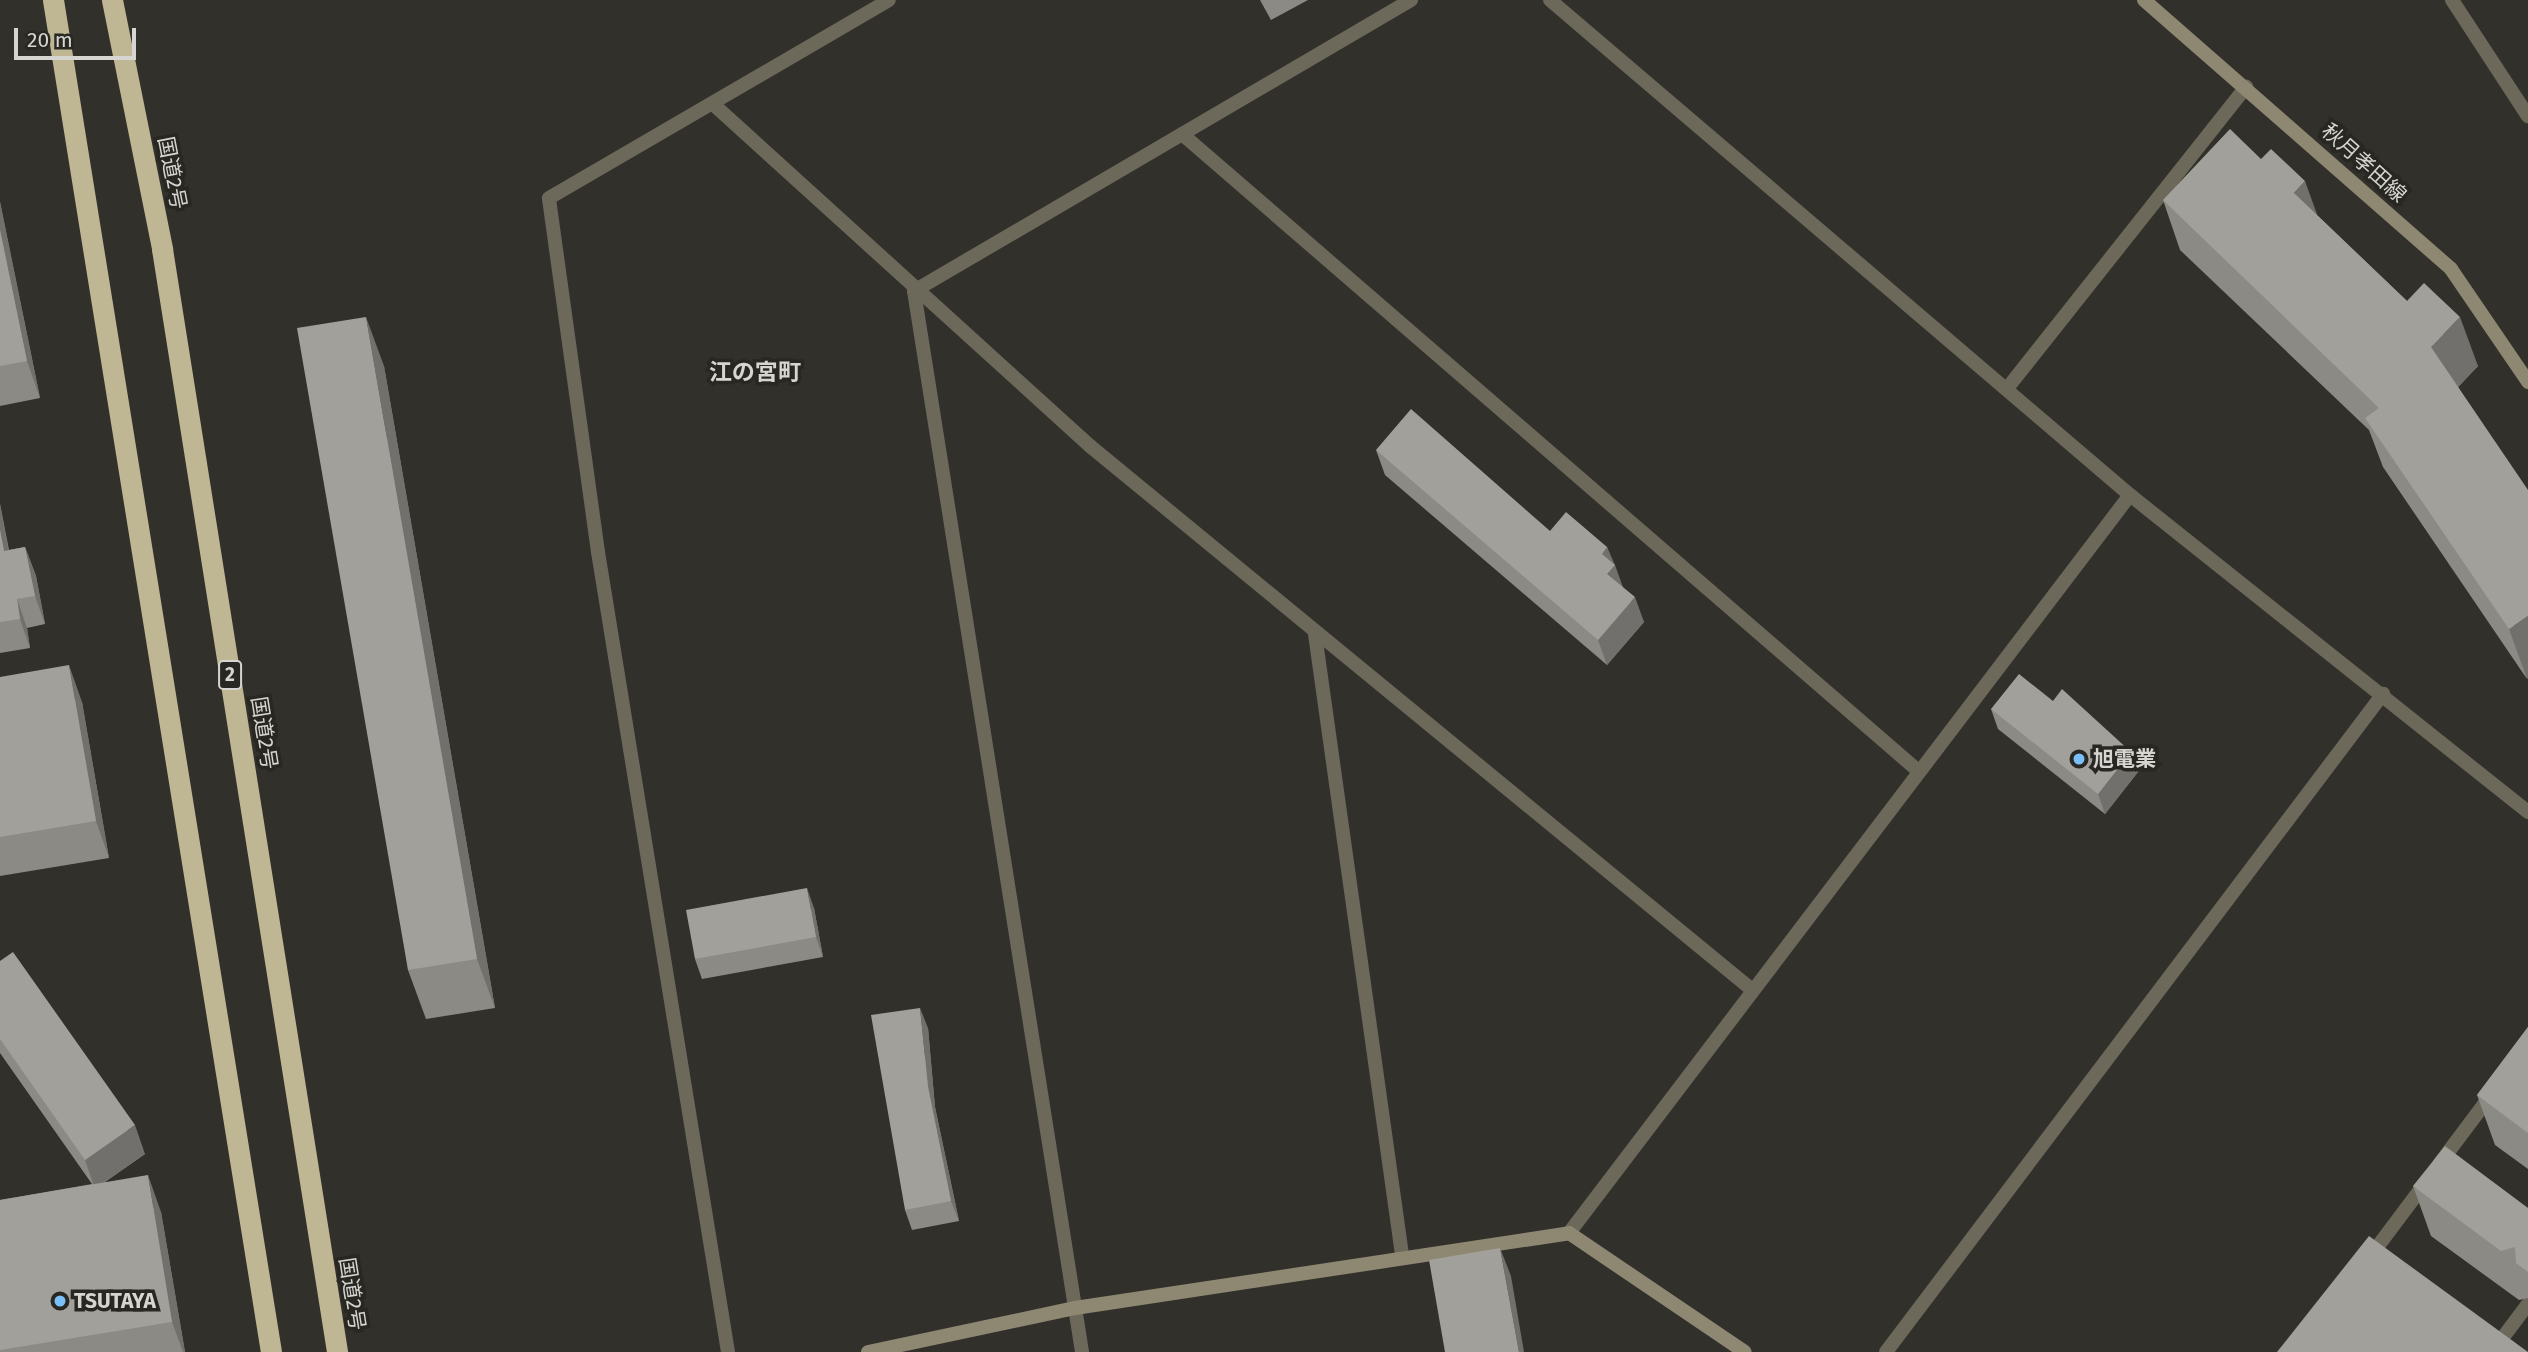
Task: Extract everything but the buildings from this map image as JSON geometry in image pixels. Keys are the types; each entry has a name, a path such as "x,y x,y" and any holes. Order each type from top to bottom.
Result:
{"highway":[{"path":"53,0 271,1352"},
{"name":"国道2号","path":"112,0 162,249 337,1352"}],"street":[{"path":"728,1352 598,552 550,198 889,0"},
{"path":"914,290 1411,0"},
{"path":"1550,0 2009,386 2130,495 2384,694 2528,813"},
{"name":"秋月孝田線","path":"2144,0 2246,86 2451,269 2528,382"},
{"path":"2452,0 2528,116"},
{"path":"2009,386 2246,86"},
{"path":"713,104 914,290 1315,634 1751,989"},
{"path":"1182,134 1916,769"},
{"path":"914,290 1082,1352"},
{"path":"1569,1233 1916,769 2130,495"},
{"path":"1315,634 1402,1255"},
{"path":"1886,1352 2384,694"},
{"path":"2355,1276 2503,1079"},
{"path":"868,1352 1075,1308 1402,1255 1569,1233 1745,1352"},
{"path":"2492,1352 2528,1304"}],"place":[{"name":"旭電業","path":"2079,759"},
{"name":"TSUTAYA","path":"60,1301"}],"district":[{"name":"江の宮町","path":"755,372"}]}
